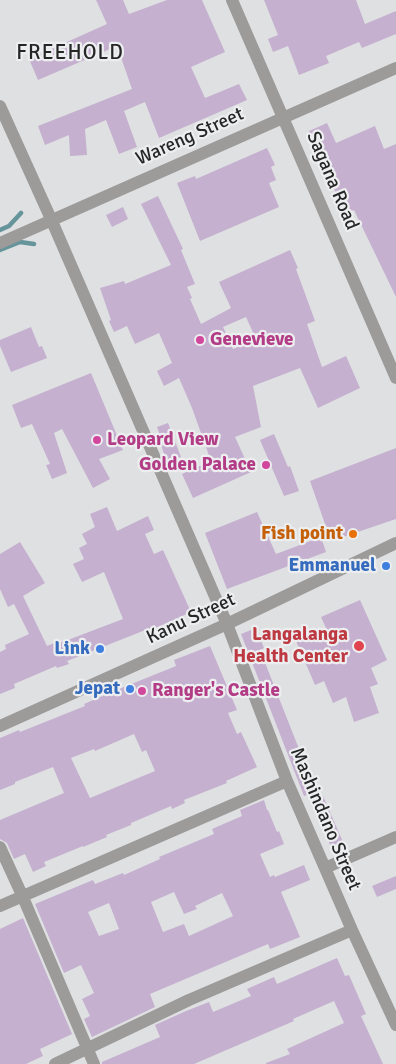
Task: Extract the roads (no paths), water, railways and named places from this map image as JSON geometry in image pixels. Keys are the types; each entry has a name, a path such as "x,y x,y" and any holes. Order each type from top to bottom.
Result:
{"street":[{"name":"Sagana Road","path":"232,0 284,116 396,378"},
{"name":"Wareng Street","path":"0,242 396,68"},
{"name":"Mashindano Street","path":"0,106 227,624 287,781 396,1025"},
{"name":"Kanu Street","path":"0,726 227,624 396,543"},
{"path":"0,906 287,781"},
{"path":"325,868 396,836"},
{"path":"0,847 94,1064"},
{"path":"55,1064 189,1000 352,930"}],"waterway":[{"path":"0,230 9,226 21,213"},
{"path":"0,250 20,242 34,244"}],"place":[{"name":"Genevieve","path":"200,340"},
{"name":"Leopard View","path":"97,440"},
{"name":"Golden Palace","path":"266,465"},
{"name":"Fish point","path":"353,534"},
{"name":"Emmanuel","path":"386,566"},
{"name":"Langalanga Health Center","path":"359,646"},
{"name":"Link","path":"100,649"},
{"name":"Jepat","path":"130,689"},
{"name":"Ranger's Castle","path":"142,691"}],"district":[{"name":"FREEHOLD","path":"70,53"}]}
